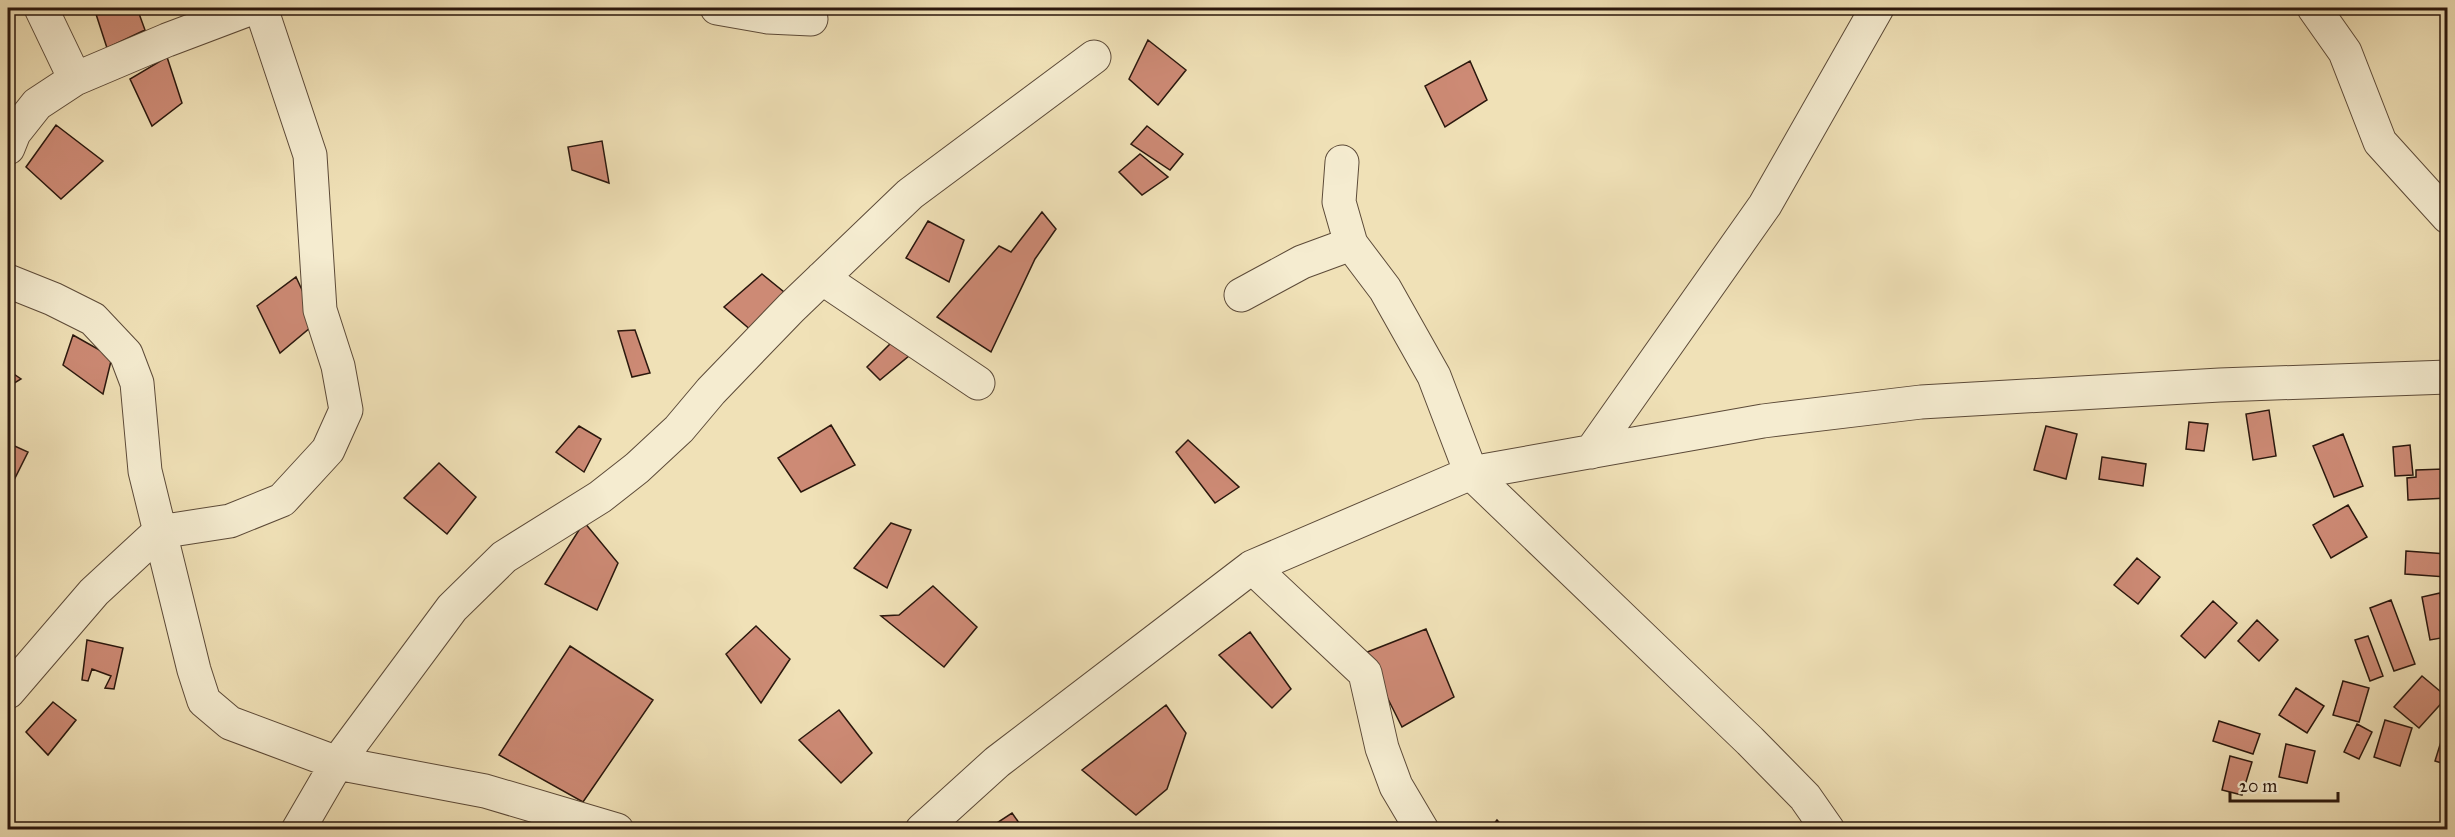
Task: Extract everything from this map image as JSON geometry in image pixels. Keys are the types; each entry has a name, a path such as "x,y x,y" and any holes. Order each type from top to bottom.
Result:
{"street":[{"path":"41,8 75,79"},
{"path":"8,148 14,133 37,104 75,79 167,39 252,8"},
{"path":"8,692 94,592 159,532 230,521 282,500 328,450 346,410 338,366 320,310 310,155 261,8"},
{"path":"717,8 768,18 811,19"},
{"path":"1591,452 1765,205 1877,8"},
{"path":"2314,8 2345,52 2379,142 2448,217"},
{"path":"298,830 337,763 452,608 504,557 600,497 637,468 679,429 711,391 822,278 910,194 1094,57"},
{"path":"1342,162 1339,202 1351,244 1385,290 1434,376 1471,473 1750,741 1805,797 1828,830"},
{"path":"1241,294 1302,262 1351,244"},
{"path":"822,278 978,383"},
{"path":"8,280 93,319 126,354 137,383 145,471 204,701 230,723 337,763 485,791 617,830"},
{"path":"922,830 997,762 1252,567 1471,473 1763,421 1921,402 2220,385 2448,377"},
{"path":"1252,567 1365,673 1382,748 1396,786 1422,830"}],"building":[{"path":"100,8 137,8 145,30 107,48 95,11"},
{"path":"1148,40 1186,70 1158,105 1129,79"},
{"path":"167,57 182,103 152,126 130,79"},
{"path":"1470,61 1487,100 1445,127 1425,86"},
{"path":"56,125 103,161 61,199 26,167"},
{"path":"1147,126 1183,154 1170,170 1131,144"},
{"path":"602,141 609,183 572,170 568,147"},
{"path":"1140,154 1168,177 1142,195 1119,172"},
{"path":"1042,212 1056,229 1035,259 991,352 937,317 999,246 1011,252"},
{"path":"928,221 964,240 949,282 906,258"},
{"path":"762,274 789,296 752,331 724,307"},
{"path":"296,277 317,322 280,353 257,306"},
{"path":"635,330 650,373 632,377 618,331"},
{"path":"73,335 112,357 103,394 63,365"},
{"path":"891,343 910,355 880,380 867,367"},
{"path":"8,370 21,379 8,387"},
{"path":"2269,410 2276,456 2253,460 2246,414"},
{"path":"2189,422 2208,424 2204,451 2186,449"},
{"path":"831,425 855,465 801,492 778,458"},
{"path":"579,426 601,439 584,472 556,452"},
{"path":"2046,426 2077,434 2066,479 2034,470"},
{"path":"2343,434 2363,486 2334,497 2313,446"},
{"path":"1188,440 1239,487 1215,503 1176,452"},
{"path":"8,443 28,452 11,486 8,485"},
{"path":"2410,445 2413,475 2395,476 2393,447"},
{"path":"2102,457 2146,464 2143,486 2099,479"},
{"path":"439,463 476,497 447,534 404,498"},
{"path":"2444,469 2444,479 2448,479 2448,498 2408,500 2407,478 2416,477 2416,470"},
{"path":"2348,505 2367,537 2331,558 2313,525"},
{"path":"584,522 618,563 597,610 545,584"},
{"path":"891,523 911,530 887,588 854,568"},
{"path":"2406,551 2447,554 2446,577 2405,574"},
{"path":"2137,558 2160,577 2138,604 2114,585"},
{"path":"933,586 977,627 944,667 881,616 899,615"},
{"path":"2440,593 2447,637 2430,640 2422,597"},
{"path":"2391,600 2415,664 2394,671 2370,608"},
{"path":"2213,601 2237,623 2205,658 2181,636"},
{"path":"2257,620 2278,640 2259,661 2238,641"},
{"path":"756,626 790,659 761,703 726,654"},
{"path":"1426,629 1454,697 1402,727 1365,653"},
{"path":"1250,632 1291,689 1272,708 1219,655"},
{"path":"2368,636 2383,676 2370,681 2355,640"},
{"path":"87,640 123,648 114,689 105,688 111,676 92,669 88,681 82,680"},
{"path":"570,646 653,700 583,802 499,755"},
{"path":"2422,676 2447,697 2419,728 2394,707"},
{"path":"2343,681 2369,688 2359,722 2333,715"},
{"path":"2296,688 2324,706 2307,733 2279,715"},
{"path":"53,702 76,720 48,755 26,732"},
{"path":"1166,705 1186,733 1167,789 1136,815 1082,770"},
{"path":"839,710 872,753 841,783 799,740"},
{"path":"2385,720 2412,728 2400,766 2374,757"},
{"path":"2219,721 2260,734 2253,754 2213,741"},
{"path":"2448,722 2448,765 2435,761"},
{"path":"2357,724 2372,732 2359,759 2344,752"},
{"path":"2286,744 2315,751 2307,783 2279,777"},
{"path":"2230,756 2252,762 2242,795 2222,790"},
{"path":"1012,813 1024,830 986,830"},
{"path":"1497,820 1506,830 1489,830"}]}
